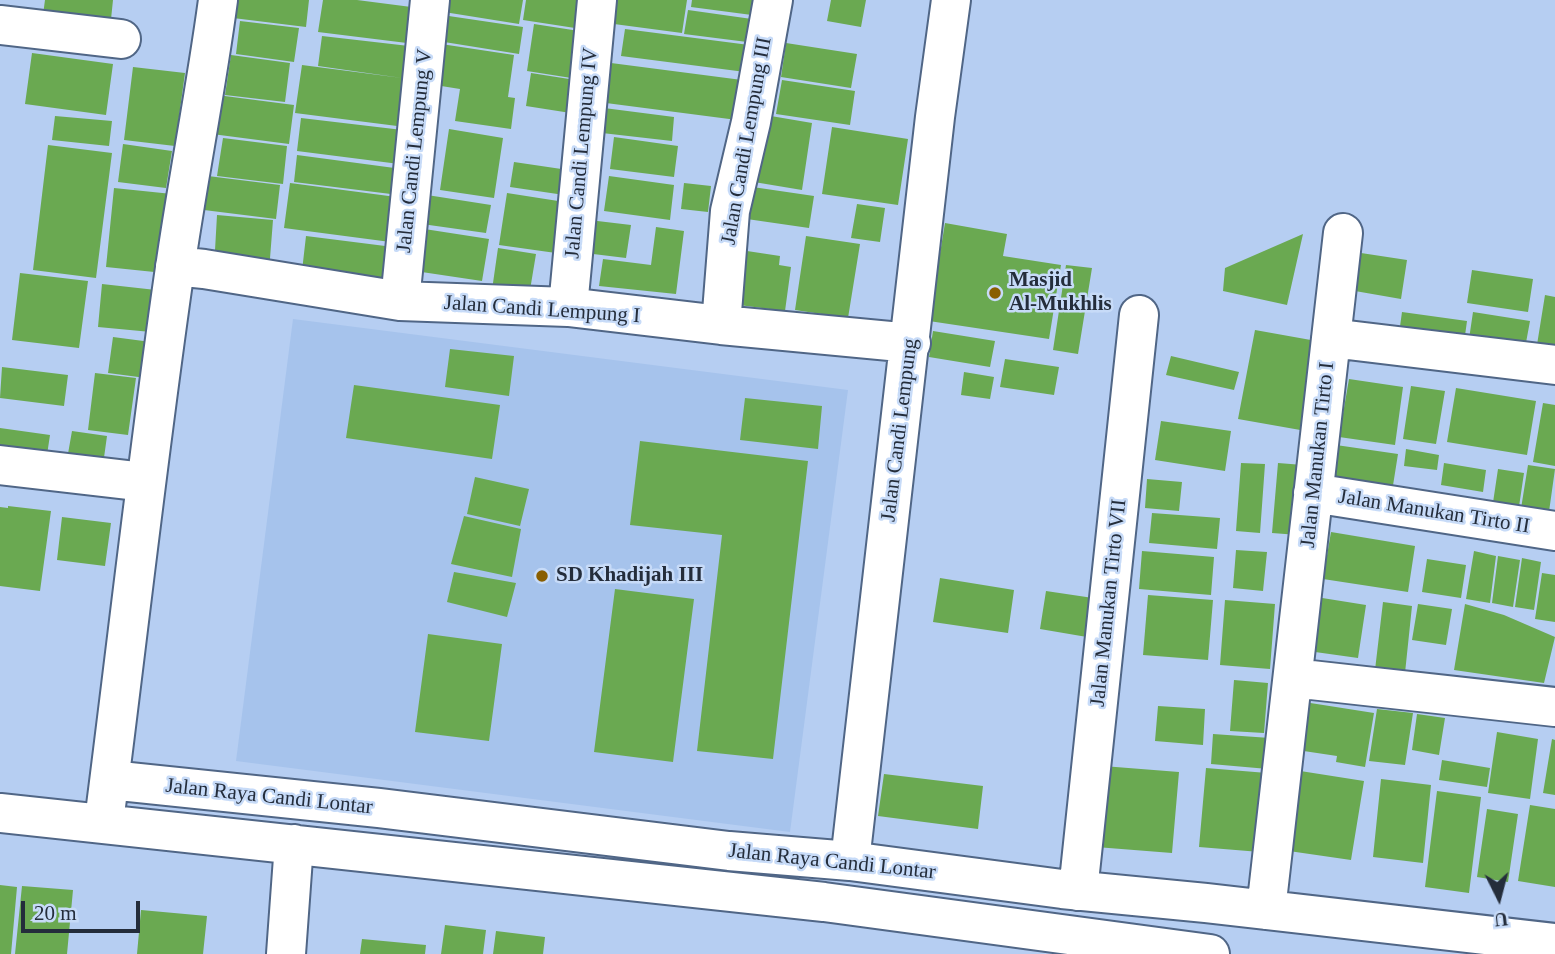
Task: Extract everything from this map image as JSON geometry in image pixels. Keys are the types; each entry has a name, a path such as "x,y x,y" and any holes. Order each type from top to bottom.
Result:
{"street":[{"path":"104,822 145,482 175,267 218,0"},
{"name":"Jalan Candi Lempung V","path":"400,301 430,0"},
{"name":"Jalan Candi Lempung IV","path":"568,307 597,0"},
{"name":"Jalan Candi Lempung III","path":"721,325 730,211 751,121 773,0"},
{"name":"Jalan Candi Lempung","path":"850,861 935,117 951,0"},
{"path":"2,24 121,39"},
{"name":"Jalan Manukan Tirto I","path":"1266,910 1343,233"},
{"name":"Jalan Candi Lempung I","path":"175,267 204,269 400,301 568,307 911,343"},
{"name":"Jalan Manukan Tirto VII","path":"1060,933 1070,890 1139,315"},
{"path":"1331,338 1555,365"},
{"path":"0,465 145,482"},
{"name":"Jalan Manukan Tirto II","path":"1314,493 1555,531"},
{"path":"1293,678 1555,707"},
{"name":"Jalan Raya Candi Lontar","path":"110,780 379,808 729,851 850,861 1070,890 1555,943"},
{"path":"373,853 379,808"},
{"name":"Jalan Raya Candi Lontar","path":"0,813 104,822 724,891 1204,954"},
{"path":"286,954 293,844"},
{"path":"724,891 729,851"},
{"path":"930,916 936,873"}],"shaded area":[{"name":"SD Khadijah III","path":"293,319 848,390 790,832 236,761"}],"building":[{"path":"45,0 113,0 110,29 42,22"},
{"path":"236,0 309,0 306,27 233,18"},
{"path":"323,0 357,0 419,8 415,44 318,32"},
{"path":"446,0 523,0 519,24 444,12"},
{"path":"526,0 584,0 588,30 523,20"},
{"path":"617,0 687,0 682,33 614,24"},
{"path":"692,0 769,0 767,17 691,7"},
{"path":"831,0 866,0 861,27 827,21"},
{"path":"688,10 766,21 763,44 684,34"},
{"path":"442,15 523,27 519,54 438,41"},
{"path":"240,21 299,28 294,62 236,54"},
{"path":"534,24 592,33 584,80 527,71"},
{"path":"625,29 757,46 753,73 621,56"},
{"path":"322,36 409,46 405,127 295,113 302,65 402,78 318,66"},
{"path":"786,43 857,54 851,88 781,77"},
{"path":"441,44 514,55 508,97 515,98 511,129 455,121 460,89 435,85"},
{"path":"32,53 113,64 106,115 25,104"},
{"path":"231,55 290,63 285,102 225,95"},
{"path":"611,63 742,80 737,120 606,103"},
{"path":"133,67 185,73 175,146 124,140"},
{"path":"531,73 582,81 577,114 526,106"},
{"path":"782,80 855,91 850,125 776,114"},
{"path":"217,95 294,105 289,144 212,134"},
{"path":"604,108 674,117 672,141 602,133"},
{"path":"765,115 812,123 802,190 754,182"},
{"path":"55,116 112,121 109,146 52,140"},
{"path":"301,118 411,131 407,165 297,151"},
{"path":"832,127 908,139 898,205 822,194"},
{"path":"449,129 503,138 494,198 440,190"},
{"path":"614,137 678,146 674,177 610,169"},
{"path":"223,138 287,146 283,184 217,176"},
{"path":"123,144 172,151 166,188 118,182"},
{"path":"48,145 112,153 96,278 33,270"},
{"path":"297,155 402,169 399,195 294,182"},
{"path":"514,162 575,171 571,196 510,187"},
{"path":"208,176 280,185 276,219 204,210"},
{"path":"609,176 674,185 670,220 604,211"},
{"path":"290,183 404,198 398,243 284,228"},
{"path":"684,183 711,186 708,212 681,209"},
{"path":"739,185 814,196 809,228 733,217"},
{"path":"114,188 172,194 164,273 106,267"},
{"path":"507,193 571,203 563,254 499,245"},
{"path":"427,195 491,205 486,233 422,224"},
{"path":"857,204 885,208 880,242 851,238"},
{"path":"217,215 273,220 269,271 214,268"},
{"path":"589,220 631,225 626,258 585,253"},
{"name":"Masjid Al-Mukhlis","path":"945,223 1007,234 1003,256 1061,265 1049,339 929,321"},
{"path":"656,227 684,231 676,294 599,286 603,259 651,265"},
{"path":"418,228 489,239 482,281 415,271"},
{"path":"1303,234 1287,305 1223,291 1225,268"},
{"path":"306,236 401,248 393,281 302,271"},
{"path":"806,236 860,244 848,318 795,310"},
{"path":"498,248 536,254 529,296 492,290"},
{"path":"747,251 780,256 779,265 791,267 785,311 739,305"},
{"path":"1361,253 1407,260 1401,299 1355,291"},
{"path":"1066,265 1092,268 1078,354 1053,350"},
{"path":"1472,270 1533,279 1528,312 1467,303"},
{"path":"20,273 88,281 79,348 12,340"},
{"path":"102,284 156,290 151,332 98,327"},
{"path":"1545,295 1555,297 1555,354 1536,351"},
{"path":"1402,312 1467,321 1463,350 1398,341"},
{"path":"1473,312 1530,321 1525,348 1469,339"},
{"path":"1255,330 1322,342 1306,431 1238,419"},
{"path":"933,331 995,341 990,367 929,357"},
{"path":"113,337 151,342 146,378 108,373"},
{"path":"450,349 514,356 509,396 445,387"},
{"path":"1171,356 1239,372 1234,390 1166,375"},
{"path":"1005,359 1059,367 1054,395 1000,387"},
{"path":"2,367 68,375 64,406 0,398"},
{"path":"964,372 994,377 990,399 961,395"},
{"path":"95,373 136,378 128,435 88,430"},
{"path":"1349,379 1403,387 1395,445 1339,437"},
{"path":"354,385 500,405 492,459 346,438"},
{"path":"1411,386 1445,391 1436,444 1403,439"},
{"path":"1456,388 1536,401 1527,455 1447,442"},
{"path":"745,398 822,406 818,449 740,440"},
{"path":"1543,403 1555,405 1555,466 1533,462"},
{"path":"1161,421 1231,431 1225,471 1155,460"},
{"path":"0,428 50,435 45,468 0,461"},
{"path":"72,431 107,436 102,472 66,465"},
{"path":"640,441 808,461 773,759 697,751 722,535 630,525"},
{"path":"1336,445 1398,454 1391,498 1330,488"},
{"path":"1406,449 1439,455 1437,470 1404,466"},
{"path":"1241,463 1265,464 1260,533 1236,531"},
{"path":"1278,463 1303,465 1298,535 1272,533"},
{"path":"1444,463 1486,470 1483,492 1441,485"},
{"path":"1528,465 1555,469 1547,526 1519,521"},
{"path":"1498,469 1524,473 1517,520 1491,516"},
{"path":"475,477 529,489 520,526 467,514"},
{"path":"1147,479 1182,482 1179,511 1145,508"},
{"path":"0,507 51,511 40,591 0,586"},
{"path":"1152,513 1220,518 1217,549 1149,543"},
{"path":"464,516 521,529 512,577 451,564"},
{"path":"62,517 111,523 105,566 57,560"},
{"path":"1331,532 1415,546 1408,592 1323,579"},
{"path":"1236,550 1267,552 1263,591 1233,588"},
{"path":"1142,551 1214,557 1211,595 1139,589"},
{"path":"1474,551 1496,556 1490,603 1466,599"},
{"path":"1498,556 1520,560 1513,607 1492,603"},
{"path":"1522,558 1541,562 1534,610 1515,607"},
{"path":"1427,559 1466,565 1461,598 1422,592"},
{"path":"454,572 516,583 507,617 447,602"},
{"path":"1542,573 1555,575 1555,622 1535,619"},
{"path":"940,578 1014,590 1008,633 933,622"},
{"path":"615,589 694,599 673,762 594,752"},
{"path":"1046,591 1093,598 1087,637 1040,629"},
{"path":"1148,595 1213,600 1208,660 1143,655"},
{"path":"1316,597 1366,605 1358,658 1308,651"},
{"path":"1225,600 1275,604 1270,669 1220,665"},
{"path":"1383,602 1412,606 1405,673 1375,670"},
{"path":"1418,604 1452,609 1446,645 1412,640"},
{"path":"1465,604 1504,615 1555,637 1544,683 1454,670"},
{"path":"428,634 502,644 489,741 415,732"},
{"path":"1234,680 1268,683 1264,733 1230,731"},
{"path":"1304,702 1374,713 1365,767 1336,762 1337,756 1297,750"},
{"path":"1158,706 1205,709 1203,745 1155,741"},
{"path":"1377,709 1413,713 1405,765 1369,761"},
{"path":"1417,714 1445,718 1439,755 1412,750"},
{"path":"1497,732 1538,739 1530,799 1488,793"},
{"path":"1213,734 1270,738 1268,769 1211,764"},
{"path":"1552,739 1555,740 1555,795 1543,793"},
{"path":"1442,760 1490,768 1487,787 1439,780"},
{"path":"1103,766 1179,772 1172,853 1096,847"},
{"path":"1206,768 1267,773 1260,852 1199,847"},
{"path":"1294,770 1364,781 1351,860 1282,850"},
{"path":"884,774 983,786 978,829 878,816"},
{"path":"1381,779 1431,785 1423,863 1373,857"},
{"path":"1437,791 1481,797 1469,893 1425,887"},
{"path":"1530,805 1555,809 1555,887 1518,881"},
{"path":"1487,809 1518,814 1508,882 1477,877"},
{"path":"0,885 17,887 11,954 0,954"},
{"path":"22,886 73,890 67,954 15,954"},
{"path":"141,910 207,916 203,954 137,954"},
{"path":"445,925 486,930 483,954 441,954"},
{"path":"496,931 545,937 543,954 493,954"},
{"path":"362,939 426,945 425,954 360,954"}],"place":[{"name":"Masjid Al-Mukhlis","path":"995,293"},
{"name":"SD Khadijah III","path":"542,576"}]}
